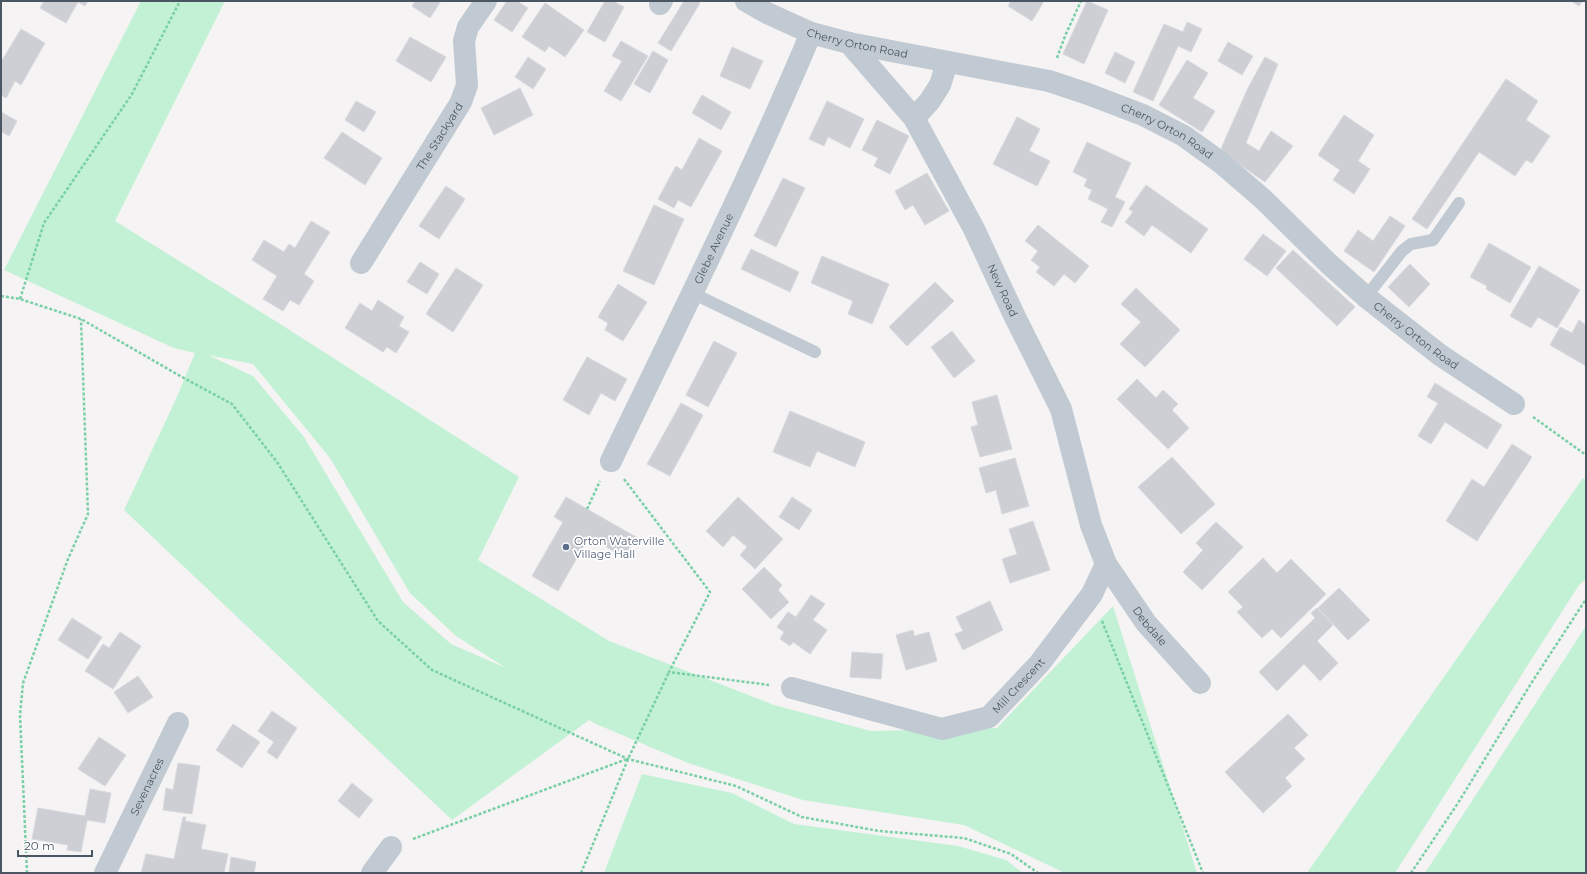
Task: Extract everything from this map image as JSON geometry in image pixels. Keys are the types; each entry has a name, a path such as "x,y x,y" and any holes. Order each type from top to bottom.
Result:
{"street":[{"name":"The Stackyard","path":"361,263 461,102 468,85 464,42 468,27 486,1"},
{"name":"Cherry Orton Road","path":"746,1 770,7 811,33 849,43 947,63 1049,81 1143,114 1184,136 1220,162 1263,199 1328,263 1366,297 1440,355 1514,404"},
{"name":"Glebe Avenue","path":"610,461 692,293 785,95 811,33"},
{"name":"New Road","path":"849,43 914,118 974,229 1014,317 1060,409 1092,525 1106,564"},
{"path":"914,118 930,102 940,85 947,63"},
{"name":"Mill Crescent","path":"792,688 942,729 989,717 1039,664 1092,594 1106,564"},
{"name":"Debdale","path":"1106,564 1146,623 1200,683"},
{"name":"Sevenacres","path":"105,873 178,723"},
{"path":"372,873 391,847"}],"lane":[{"path":"1366,297 1402,252 1411,244 1433,240 1459,204"},
{"path":"692,293 815,352"}],"path":[{"path":"20,299 44,223 132,94 180,1"},
{"path":"1049,81 1065,36 1081,1"},
{"path":"1,296 20,299 82,319 232,404 277,462 378,621 432,670 628,759 736,786 802,817 879,831 964,838 1011,854 1038,873"},
{"path":"27,873 20,715 23,683 68,560 88,514 82,319"},
{"path":"1514,404 1586,455"},
{"path":"581,873 628,759 669,672 710,592 610,461 586,509"},
{"path":"1092,594 1203,873"},
{"path":"1411,873 1458,803 1532,682 1586,599"},
{"path":"669,672 792,688"},
{"path":"391,847 628,759"}],"green space":[{"path":"141,1 225,1 115,221 277,322 519,477 478,560 609,641 774,705 871,731 997,728 1113,606 1197,873 1065,873 964,825 803,800 688,763 589,720 452,820 124,510 176,399 195,353 174,348 4,270","holes":["208,355 253,364 330,458 410,593 456,636 506,668 451,644 403,602 304,437 253,376"]},
{"path":"1583,478 1586,480 1586,579 1579,585 1395,873 1307,873"},
{"path":"1586,626 1586,873 1425,873"},
{"path":"642,774 732,793 794,824 958,846 1006,860 1023,873 604,873"}],"building":[{"path":"44,1 88,1 85,6 78,2 66,23 40,8"},
{"path":"415,1 441,1 430,18 412,6"},
{"path":"507,1 517,1 528,8 512,32 494,20"},
{"path":"605,1 613,1 624,7 605,42 587,32"},
{"path":"684,1 698,1 700,3 671,51 658,43"},
{"path":"1011,1 1044,1 1032,21 1008,6"},
{"path":"1087,1 1108,10 1084,64 1063,54"},
{"path":"1571,1 1583,1 1579,6"},
{"path":"545,3 584,30 565,57 549,46 545,52 522,37"},
{"path":"1187,22 1202,29 1191,52 1178,46 1153,101 1133,92 1164,24 1183,32"},
{"path":"21,29 45,43 21,85 15,81 6,98 1,95 1,62"},
{"path":"410,37 446,57 431,82 396,61"},
{"path":"621,41 648,56 621,101 604,91 622,61 612,56"},
{"path":"1228,42 1253,56 1242,75 1218,61"},
{"path":"732,47 763,61 750,89 720,76"},
{"path":"653,51 668,60 650,93 634,84"},
{"path":"1115,52 1135,62 1125,83 1105,73"},
{"path":"528,57 546,69 533,89 515,77"},
{"path":"1265,57 1278,64 1246,143 1259,151 1271,131 1293,146 1265,182 1220,151 1248,88"},
{"path":"1187,60 1208,73 1193,98 1215,111 1202,132 1159,105"},
{"path":"1506,79 1538,101 1526,120 1550,136 1532,163 1526,160 1515,176 1479,152 1427,229 1412,219"},
{"path":"520,88 533,115 494,135 481,108"},
{"path":"702,95 731,112 721,130 692,113"},
{"path":"356,101 376,112 364,132 345,120"},
{"path":"827,101 864,119 850,148 828,137 824,146 809,139"},
{"path":"1,112 17,121 9,136 2,132 1,134"},
{"path":"1344,115 1374,135 1358,161 1370,169 1354,194 1333,180 1340,170 1318,155"},
{"path":"1017,117 1040,129 1029,151 1050,161 1037,186 993,164"},
{"path":"877,120 909,136 890,174 874,166 878,158 862,150"},
{"path":"342,132 382,158 365,185 324,158"},
{"path":"699,138 722,151 691,207 678,200 674,208 658,199 676,166 682,170"},
{"path":"1087,142 1131,163 1115,197 1125,202 1112,227 1101,222 1108,209 1088,199 1092,190 1084,186 1087,179 1073,172"},
{"path":"927,173 949,211 925,225 913,205 905,210 895,191"},
{"path":"783,178 805,188 776,247 754,236"},
{"path":"1146,185 1208,229 1191,253 1152,225 1144,236 1125,222 1133,212 1129,209"},
{"path":"446,186 465,199 439,239 419,226"},
{"path":"654,205 684,219 654,285 623,271"},
{"path":"1390,216 1405,226 1374,272 1344,251 1358,230 1373,241"},
{"path":"311,221 330,232 304,274 314,281 299,305 290,300 283,311 263,299 277,276 252,260 264,240 284,252 289,244 295,248"},
{"path":"1038,225 1089,266 1075,283 1064,274 1054,286 1036,272 1040,267 1031,260 1038,251 1025,241"},
{"path":"1263,234 1286,251 1267,276 1244,259"},
{"path":"1489,243 1531,267 1510,303 1486,289 1487,286 1470,277"},
{"path":"751,249 799,272 790,292 741,269"},
{"path":"1293,250 1355,307 1337,326 1276,268"},
{"path":"822,256 889,284 872,324 848,314 853,301 811,283"},
{"path":"420,262 439,274 427,294 407,282"},
{"path":"1410,264 1430,284 1409,307 1388,287"},
{"path":"1539,266 1580,290 1557,328 1538,317 1531,328 1510,316"},
{"path":"456,268 483,285 453,332 426,314"},
{"path":"935,282 954,301 907,346 889,327"},
{"path":"618,284 647,302 623,341 605,330 608,323 598,317"},
{"path":"1136,288 1180,330 1145,367 1120,344 1141,322 1121,304"},
{"path":"378,300 404,317 399,326 409,332 396,353 387,347 383,352 345,328 360,303 372,311"},
{"path":"1579,320 1586,325 1586,366 1550,345 1560,327 1572,333"},
{"path":"952,331 975,361 954,378 931,347"},
{"path":"714,341 737,353 708,407 686,395"},
{"path":"587,357 627,379 615,401 601,393 589,415 563,400"},
{"path":"1137,379 1156,398 1163,390 1178,404 1172,410 1189,428 1168,449 1117,399"},
{"path":"1435,383 1502,425 1487,449 1445,422 1431,444 1418,436 1438,403 1427,397"},
{"path":"997,395 1012,449 980,457 971,427 978,425 972,402"},
{"path":"681,403 703,415 670,476 647,464"},
{"path":"790,411 865,442 855,467 817,451 810,467 773,452"},
{"path":"1512,444 1532,457 1477,541 1446,521 1472,479 1484,487"},
{"path":"1172,457 1215,504 1181,534 1138,487"},
{"path":"1015,458 1029,506 1002,514 996,490 986,493 979,468"},
{"name":"Orton Waterville Village Hall","path":"566,497 636,537 624,557 589,537 558,591 532,576 563,522 554,517"},
{"path":"738,497 783,539 755,569 740,555 747,547 733,535 723,547 706,531"},
{"path":"792,497 812,510 799,530 779,517"},
{"path":"1033,521 1050,570 1010,583 1002,559 1017,554 1009,529"},
{"path":"1216,522 1243,547 1202,590 1183,572 1203,550 1196,543"},
{"path":"1263,558 1277,573 1291,559 1326,594 1281,638 1272,629 1262,638 1237,612 1243,607 1228,592"},
{"path":"764,567 782,585 778,590 789,602 771,619 742,589"},
{"path":"1339,588 1370,620 1348,640 1318,608"},
{"path":"811,595 825,604 813,620 827,630 810,654 793,642 790,646 780,639 784,632 777,627 788,612 796,617"},
{"path":"990,601 1003,630 963,650 955,634 963,631 956,617"},
{"path":"1317,608 1333,625 1317,641 1338,663 1320,681 1304,664 1277,691 1259,672 1315,618 1311,613"},
{"path":"72,618 102,637 88,659 58,640"},
{"path":"913,630 914,636 929,632 937,661 906,670 896,635"},
{"path":"120,632 141,646 113,689 85,671 103,644 109,648"},
{"path":"852,652 883,654 881,679 850,677"},
{"path":"138,676 153,697 128,713 114,692"},
{"path":"272,711 297,728 277,759 267,752 274,742 258,731"},
{"path":"1288,714 1308,735 1294,748 1305,759 1285,778 1292,786 1263,813 1225,772"},
{"path":"233,724 260,742 242,768 216,750"},
{"path":"99,737 126,755 105,786 78,769"},
{"path":"178,763 200,766 192,814 163,810 166,788 173,790"},
{"path":"352,783 373,800 359,818 338,801"},
{"path":"90,789 111,793 105,823 87,820 81,852 67,850 68,845 32,839 38,808 85,816"},
{"path":"183,817 186,817 185,821 206,825 201,849 228,854 224,873 141,873 146,854 174,859"},
{"path":"231,857 256,862 254,873 229,873"}],"place":[{"name":"Orton Waterville Village Hall","path":"566,547"}]}
